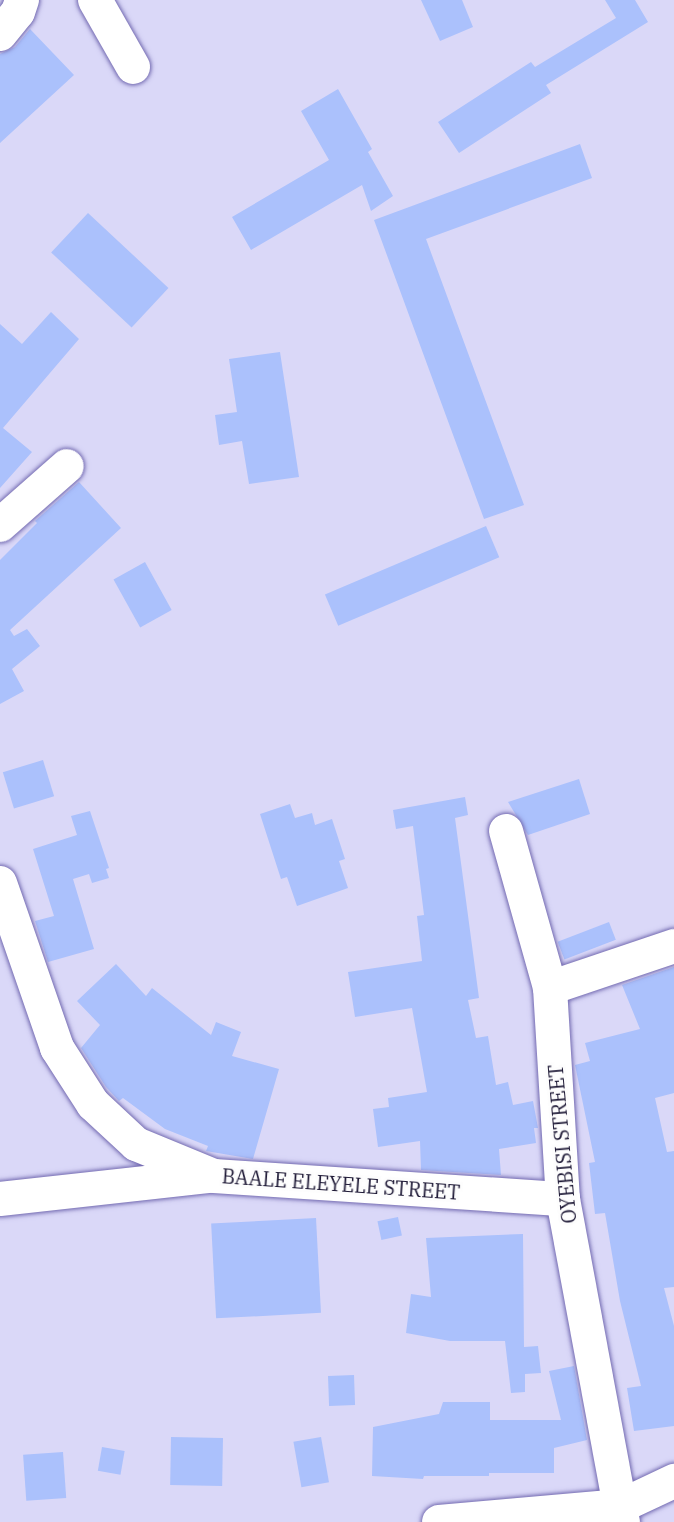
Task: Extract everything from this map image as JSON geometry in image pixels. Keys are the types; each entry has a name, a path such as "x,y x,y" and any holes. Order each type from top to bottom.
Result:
{"street":[{"path":"0,34 18,12 22,0"},
{"path":"95,0 133,67"},
{"path":"0,525 67,466"},
{"name":"OYEBISI STREET","path":"506,831 550,988 563,1199 622,1514"},
{"name":"BAALE ELEYELE STREET","path":"0,883 57,1048 93,1104 136,1144 214,1176 563,1199"},
{"path":"550,988 674,946"},
{"path":"0,1199 214,1176"},
{"path":"439,1522 622,1514 674,1481"}],"building":[{"path":"421,0 462,0 473,27 440,41"},
{"path":"605,0 635,0 648,22 546,85 551,93 459,153 438,122 531,62 535,67 616,18"},
{"path":"30,29 74,75 0,143 0,54 15,47"},
{"path":"338,89 372,149 368,152 393,196 371,211 362,185 251,250 232,217 329,160 301,111"},
{"path":"580,144 592,178 426,239 524,505 484,519 374,220"},
{"path":"88,213 168,288 132,328 51,252"},
{"path":"51,312 79,339 3,428 32,452 0,488 0,324 22,344"},
{"path":"280,352 299,477 249,484 242,441 219,445 215,415 237,412 229,359"},
{"path":"79,482 121,528 10,630 14,636 27,629 40,646 12,669 24,691 0,704 0,560 37,523 35,521"},
{"path":"486,526 499,557 338,626 325,594"},
{"path":"145,562 172,610 140,628 114,579"},
{"path":"43,760 54,796 14,809 3,772"},
{"path":"579,779 590,814 528,835 508,802"},
{"path":"465,797 468,815 455,818 479,998 468,1000 476,1038 488,1036 496,1085 508,1082 513,1105 533,1101 538,1128 534,1128 536,1143 499,1149 501,1175 421,1170 420,1141 378,1147 373,1109 389,1107 388,1098 427,1092 412,1008 355,1017 348,972 422,961 417,916 424,915 413,826 396,829 393,810"},
{"path":"290,804 295,818 312,813 315,825 332,819 345,859 339,861 348,888 297,906 287,877 281,879 260,814"},
{"path":"90,811 109,868 106,869 109,878 92,883 89,874 73,879 94,949 48,962 35,921 54,916 33,849 77,835 71,816"},
{"path":"609,922 616,940 564,959 558,942"},
{"path":"116,964 146,996 152,988 211,1035 216,1022 241,1032 232,1056 279,1069 253,1159 206,1151 208,1146 165,1129 123,1098 119,1101 106,1087 81,1048 100,1025 77,1001"},
{"path":"674,967 674,1093 655,1098 667,1152 674,1151 674,1287 664,1288 674,1326 674,1426 634,1431 627,1388 641,1386 620,1301 605,1213 595,1214 589,1163 595,1162 575,1065 590,1061 585,1043 640,1029 622,985"},
{"path":"398,1217 402,1236 381,1240 377,1221"},
{"path":"316,1218 321,1313 216,1318 211,1223"},
{"path":"523,1234 524,1347 538,1346 541,1373 525,1374 525,1392 511,1393 505,1341 450,1341 406,1333 411,1294 431,1297 426,1238"},
{"path":"574,1366 587,1440 554,1448 554,1473 489,1473 489,1476 424,1476 423,1479 372,1476 373,1427 439,1414 443,1402 490,1402 490,1420 561,1420 549,1371"},
{"path":"354,1375 355,1405 329,1406 328,1376"},
{"path":"171,1437 223,1438 222,1486 170,1485"},
{"path":"321,1437 329,1482 301,1487 293,1442"},
{"path":"102,1447 125,1451 120,1475 98,1471"},
{"path":"63,1452 66,1498 26,1501 23,1455"}]}
